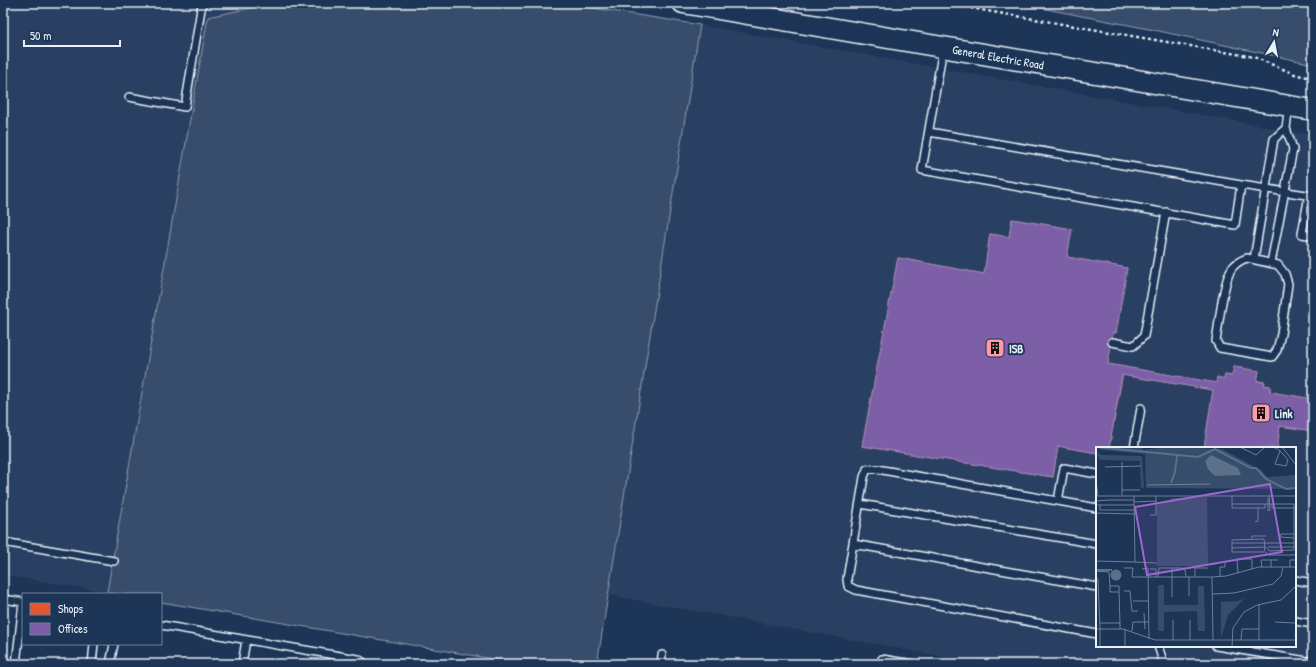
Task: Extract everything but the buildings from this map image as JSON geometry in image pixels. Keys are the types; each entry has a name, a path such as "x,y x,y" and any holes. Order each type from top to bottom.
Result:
{"main road":[{"name":"General Electric Road","path":"683,3 1313,110"}],"lane":[{"path":"129,97 185,108 202,3"},
{"path":"943,48 922,170 1235,225 1241,185"},
{"path":"1271,263 1293,149 1286,128 1289,106"},
{"path":"1254,259 1274,139 1286,128"},
{"path":"929,132 1241,185 1311,195 1302,234 1313,236"},
{"path":"1112,342 1133,346 1144,336 1166,212"},
{"path":"1247,258 1271,263 1278,265 1285,274 1288,284 1281,334 1277,350 1272,357 1220,348 1216,341 1227,280 1232,268 1240,260 1247,258"},
{"path":"1134,447 1141,408"},
{"path":"1058,501 1064,468 1096,474"},
{"path":"1096,508 877,469 867,470 864,477 847,579 848,586 856,590 1096,634"},
{"path":"860,504 1096,544"},
{"path":"3,542 114,561"},
{"path":"853,544 1096,587"},
{"path":"1296,580 1313,583"},
{"path":"3,599 22,603"},
{"path":"16,664 22,612"},
{"path":"1296,621 1313,624"},
{"path":"162,625 358,659 366,664"},
{"path":"242,664 246,640"},
{"path":"92,664 94,645"},
{"path":"110,664 114,645"},
{"path":"1158,647 1164,664"},
{"path":"1222,647 1313,662"},
{"path":"661,664 662,655"},
{"path":"882,664 882,659 912,664"}],"path":[{"path":"941,3 1254,57 1297,75 1313,78"}],"shaded area":[{"path":"3,3 274,3 208,17 107,592 3,575"},
{"path":"274,3 562,3 700,25 597,664 522,664 162,602 162,593 107,592 208,17"},
{"path":"1015,3 1313,3 1313,64 1154,30"},
{"path":"700,25 1313,135 1313,664 983,664 608,595"}],"place":[{"name":"ISB","path":"995,348"},
{"name":"Link","path":"1261,413"}]}
